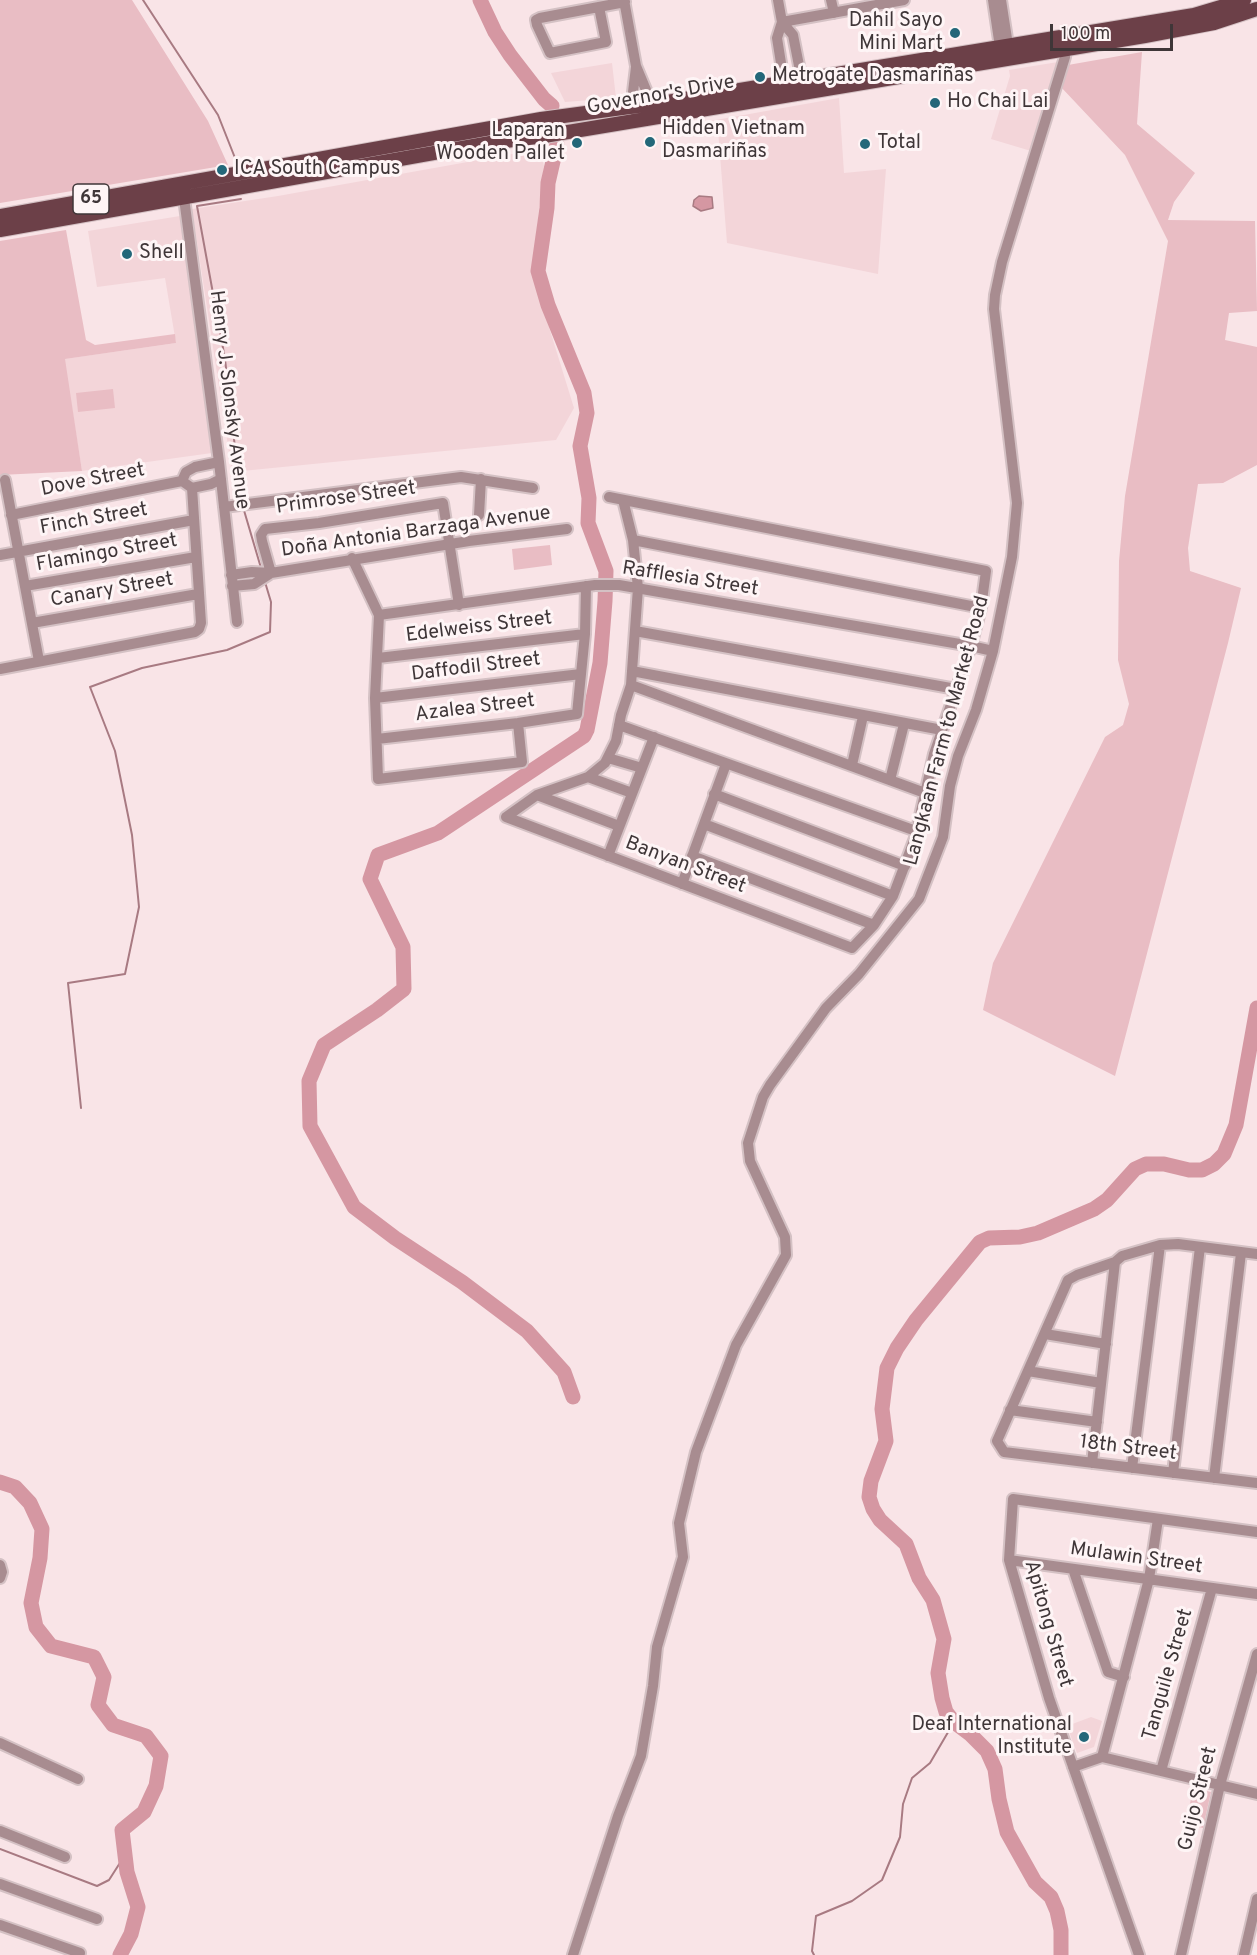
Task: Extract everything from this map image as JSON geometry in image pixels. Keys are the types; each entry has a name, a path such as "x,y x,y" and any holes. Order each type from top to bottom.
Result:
{"main road":[{"name":"Governor's Drive","path":"1063,43 1194,15 1244,0"},
{"name":"Governor's Drive","path":"0,216 570,132 643,112 1005,50 1196,27 1257,9"},
{"name":"Governor's Drive","path":"0,230 183,190 541,119 567,115 643,112"}],"street":[{"path":"778,0 782,22 777,38 785,89"},
{"path":"831,0 834,13"},
{"path":"782,22 881,2 904,0"},
{"path":"993,0 1005,50"},
{"path":"1001,0 1005,50"},
{"path":"599,7 606,42 550,53 536,20 624,1 636,66 646,90 643,112"},
{"path":"782,22 793,35 802,86"},
{"name":"Langkaan Farm to Market Road","path":"573,1955 618,1816 641,1756 657,1647 683,1557 679,1523 699,1440 736,1346 786,1255 785,1237 750,1161 748,1143 763,1097 770,1084 826,1008 859,974 919,899 943,837 950,786 958,756 976,710 993,651 1012,557 1017,503 994,309 995,295 1002,262 1065,57 1063,43"},
{"path":"781,61 797,58"},
{"name":"Henry J. Slonsky Avenue","path":"183,190 219,462 237,622"},
{"name":"Dove Street","path":"12,515 182,481 186,472 195,467 219,462"},
{"path":"224,507 457,478 481,479 533,488"},
{"path":"182,481 192,488 211,484 221,479"},
{"path":"479,515 481,479"},
{"path":"5,480 4,501 12,515 39,661"},
{"path":"1,665 39,661 195,632 199,629 201,623 192,488"},
{"path":"609,497 986,571 981,608 971,646 942,730 905,866 892,896 874,925 692,856"},
{"path":"537,795 588,777 608,758 616,741 631,685 638,588 633,540 623,500"},
{"name":"Primrose Street","path":"271,573 261,535 265,530 443,503 450,545"},
{"name":"Finch Street","path":"0,555 195,520"},
{"name":"Doña Antonia Barzaga Avenue","path":"232,581 252,572 271,573 352,558 469,541 567,530"},
{"path":"633,540 981,608"},
{"path":"450,545 459,605"},
{"name":"Flamingo Street","path":"25,586 196,557"},
{"path":"352,558 379,615 375,698 378,779 522,762 518,723"},
{"name":"Rafflesia Street","path":"379,615 591,586 619,585 993,651"},
{"path":"581,674 591,586"},
{"name":"Canary Street","path":"32,623 198,594"},
{"path":"635,630 956,689"},
{"name":"Edelweiss Street","path":"378,658 585,634"},
{"path":"632,671 942,730"},
{"name":"Daffodil Street","path":"375,698 581,674"},
{"name":"Azalea Street","path":"377,739 577,714 581,674"},
{"path":"631,685 925,793"},
{"path":"852,765 863,716"},
{"path":"890,780 904,724"},
{"path":"619,725 916,831"},
{"path":"608,856 654,737"},
{"path":"608,758 642,768"},
{"path":"682,884 726,764"},
{"path":"588,777 632,793"},
{"path":"537,795 619,826"},
{"name":"Banyan Street","path":"537,795 506,817 852,948 874,925"},
{"path":"714,795 905,866"},
{"path":"704,824 892,896"},
{"path":"1096,1422 1011,1410 1068,1280 1115,1262 1122,1256 1160,1245 1178,1244 1257,1254"},
{"path":"1131,1468 1160,1245"},
{"path":"1173,1473 1200,1247"},
{"path":"1214,1478 1240,1253"},
{"path":"1092,1463 1115,1262"},
{"path":"1045,1334 1106,1344"},
{"path":"1028,1371 1101,1383"},
{"name":"18th Street","path":"1011,1410 997,1437 998,1446 1004,1452 1257,1483"},
{"name":"Apitong Street","path":"1138,1955 1049,1698 1009,1560 1013,1498 1257,1532"},
{"path":"1102,1757 1149,1579 1158,1519"},
{"name":"Mulawin Street","path":"1009,1560 1257,1594"},
{"path":"0,1565 2,1572 0,1578"},
{"path":"1073,1569 1108,1672 1124,1677"},
{"name":"Tanguile Street","path":"1161,1771 1212,1588"},
{"name":"Guijo Street","path":"1181,1955 1220,1785 1257,1654"},
{"path":"0,1743 78,1779"},
{"path":"1073,1767 1102,1757 1257,1794"},
{"path":"0,1831 65,1857"},
{"path":"0,1884 97,1919"},
{"path":"1244,1955 1257,1899"},
{"path":"0,1925 80,1953"}],"shaded area":[{"path":"0,0 132,0 208,121 228,165 0,203"},
{"path":"1142,52 1137,124 1195,173 1174,202 1168,220 1255,221 1257,311 1229,313 1225,340 1257,347 1257,465 1223,483 1198,484 1188,548 1190,571 1241,588 1115,1076 983,1010 993,963 1105,737 1123,725 1129,704 1118,660 1119,561 1125,496 1168,241 1125,155 1060,86 1068,65"},
{"path":"1058,62 1031,151 991,139 1010,76 1009,70"},
{"path":"612,63 616,98 565,102 551,73"},
{"path":"839,98 844,173 886,169 878,274 727,243 718,130 710,121"},
{"path":"540,149 544,166 532,272 574,408 556,440 232,472 192,209 278,196"},
{"path":"699,196 712,197 713,208 701,211 693,206 694,200"},
{"path":"180,216 212,453 82,471 64,359 176,343 165,278 97,287 88,231"},
{"path":"66,230 86,340 95,345 175,334 176,343 65,359 82,471 0,475 0,241"},
{"path":"113,389 115,408 78,412 76,393"},
{"path":"550,545 552,565 514,570 512,549"},
{"name":"Deaf International Institute","path":"1091,1717 1102,1721 1094,1747 1077,1753 1067,1726"},
{"path":"1193,1788 1211,1792 1203,1828 1186,1824"}],"waterway":[{"path":"143,0 218,115 237,163"},
{"path":"480,0 495,32 510,55 552,106"},
{"path":"557,144 548,183 547,208 538,271 548,305 584,393 587,413 580,446 589,498 588,523 606,571 600,663 587,730 584,736 438,833 378,855 370,879 403,947 404,989 324,1045 309,1081 310,1126 354,1207 395,1238 462,1282 527,1331 564,1372 573,1397"},
{"path":"241,199 197,206 225,359 241,501"},
{"path":"243,507 261,568"},
{"path":"81,1108 68,983 125,974 139,907 132,835 115,751 90,687 142,668 227,650 270,632 271,602 265,582"},
{"path":"1061,1955 1061,1930 1057,1911 1051,1897 1035,1882 1007,1832 995,1769 987,1751 946,1712 938,1673 944,1639 933,1600 919,1578 906,1544 880,1520 869,1497 871,1481 886,1441 882,1409 887,1368 916,1320 980,1242 989,1238 1020,1237 1038,1233 1094,1209 1107,1200 1135,1169 1146,1164 1164,1164 1189,1170 1202,1170 1214,1164 1224,1154 1236,1125 1257,1008"},
{"path":"0,1482 15,1487 30,1503 42,1529 40,1558 31,1603 36,1627 51,1646 94,1657 104,1677 98,1705 113,1725 146,1736 161,1756 156,1786 144,1812 122,1830 127,1872 138,1907 131,1934 120,1955"},
{"path":"814,1955 812,1951 816,1916 852,1901 882,1880 900,1837 903,1804 912,1778 930,1763 954,1722"},
{"path":"0,1849 97,1886 109,1880 125,1855"}],"place":[{"name":"Dahil Sayo Mini Mart","path":"955,33"},
{"name":"Metrogate Dasmariñas","path":"760,77"},
{"name":"Ho Chai Lai","path":"935,103"},
{"name":"Hidden Vietnam Dasmariñas","path":"650,142"},
{"name":"Laparan Wooden Pallet","path":"577,143"},
{"name":"Total","path":"865,144"},
{"name":"ICA South Campus","path":"222,170"},
{"name":"Shell","path":"127,254"},
{"name":"Deaf International Institute","path":"1084,1737"}]}
